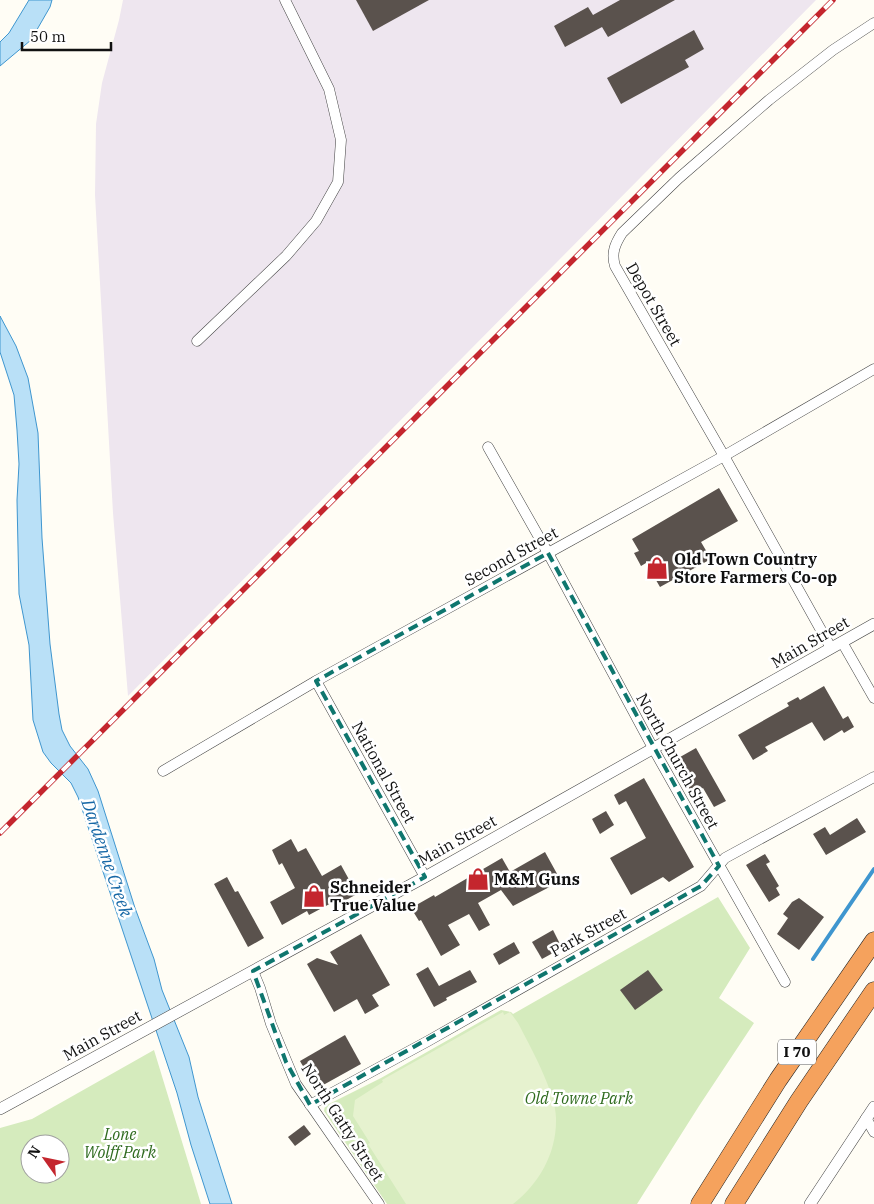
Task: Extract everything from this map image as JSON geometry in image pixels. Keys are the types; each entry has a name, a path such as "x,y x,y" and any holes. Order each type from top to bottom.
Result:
{"highway":[{"name":"I 70","path":"700,1204 778,1080 874,941"},
{"name":"I 70","path":"734,1204 799,1101 874,991"}],"street":[{"path":"197,341 292,249 316,222 338,182 341,140 329,89 285,0"},
{"name":"Depot Street","path":"831,648 615,266 613,252 616,242 622,233 679,178 769,100 833,50 874,23"},
{"name":"Second Street","path":"163,771 316,681 724,456 874,369"},
{"name":"North Church Street","path":"488,447 548,553 653,748 785,982"},
{"name":"Main Street","path":"0,1109 425,877 874,624"},
{"path":"842,642 874,698"},
{"name":"National Street","path":"316,681 425,877"},
{"name":"Park Street","path":"310,1105 428,1041 701,886 725,858 874,777"},
{"name":"North Gatty Street","path":"252,971 296,1084 379,1204"},
{"path":"810,1204 874,1107"},
{"path":"866,1118 874,1132"}],"highlighted area":[{"path":"548,553 719,866 701,886 310,1105 286,1062 253,971 425,877 316,681"}],"shaded area":[{"path":"123,0 816,0 128,696 113,513 95,195 96,124 102,83"}],"green space":[{"name":"Old Towne Park","path":"718,897 750,948 719,998 754,1023 637,1204 387,1204 324,1111 325,1106 381,1078 501,1010 513,1014"},
{"path":"503,1012 504,1015 510,1012 518,1023 542,1070 552,1096 555,1108 556,1131 545,1167 531,1187 513,1204 406,1204 368,1144 370,1143 353,1116 355,1100 383,1082 382,1080"},
{"name":"Lone Wolff Park","path":"154,1050 201,1204 0,1204 0,1128 32,1119"}],"water":[{"path":"29,0 52,0 31,40 0,66 0,42 9,33"},
{"name":"Dardenne Creek","path":"0,316 16,346 28,378 38,433 42,538 50,644 62,730 70,746 88,769 98,791 135,908 154,959 162,990 189,1057 198,1097 232,1204 210,1204 177,1093 78,797 71,783 43,752 33,720 29,645 19,594 17,500 19,464 17,430 14,395 0,352"}],"building":[{"path":"356,0 429,0 373,31"},
{"path":"620,0 675,0 608,37 602,27 565,47 554,26 588,7 593,15"},
{"path":"694,30 704,49 685,60 689,67 621,104 607,78"},
{"path":"719,488 738,521 701,542 711,559 660,587 646,563 641,566 634,553 639,551 632,539"},
{"path":"824,686 843,719 848,716 854,727 844,733 842,730 824,741 812,722 765,747 768,751 753,760 738,735 789,706 787,703 798,697 800,700"},
{"path":"696,748 726,801 714,807 703,788 692,794 673,761"},
{"path":"644,778 694,867 669,882 663,877 631,895 610,858 646,838 626,801 619,805 614,795"},
{"path":"606,811 614,825 600,834 592,819"},
{"path":"857,818 866,832 826,855 813,834 825,827 830,835"},
{"path":"291,839 298,852 306,848 322,876 341,865 357,894 339,904 337,900 309,915 307,911 282,925 270,902 295,888 282,863 279,865 272,850"},
{"path":"545,852 561,881 513,906 501,890 478,903 490,925 479,931 469,914 448,925 460,945 441,956 421,920 419,921 411,908 434,895 435,897 502,858 510,872"},
{"path":"765,854 770,862 766,864 779,886 776,888 780,895 769,902 746,865"},
{"path":"227,877 235,892 238,891 264,938 248,947 214,884"},
{"path":"799,898 824,917 799,950 777,934 788,918 783,914 792,902"},
{"path":"553,930 562,948 542,959 532,942"},
{"path":"361,934 390,985 372,995 379,1006 365,1014 357,999 334,1012 307,964 317,958 338,965 330,952"},
{"path":"514,942 520,953 499,965 493,954"},
{"path":"428,967 439,986 470,970 477,982 446,998 447,1000 434,1007 416,974"},
{"path":"648,970 663,990 635,1010 620,990"},
{"path":"345,1035 361,1064 316,1089 300,1061"},
{"path":"304,1125 311,1134 295,1146 288,1137"}],"waterway":[{"path":"813,959 874,869"}],"railway":[{"path":"0,833 833,0"}],"place":[{"name":"Old Town Country Store Farmers Co-op","path":"657,568"},
{"name":"M&M Guns","path":"478,879"},
{"name":"Schneider True Value","path":"314,896"}]}
